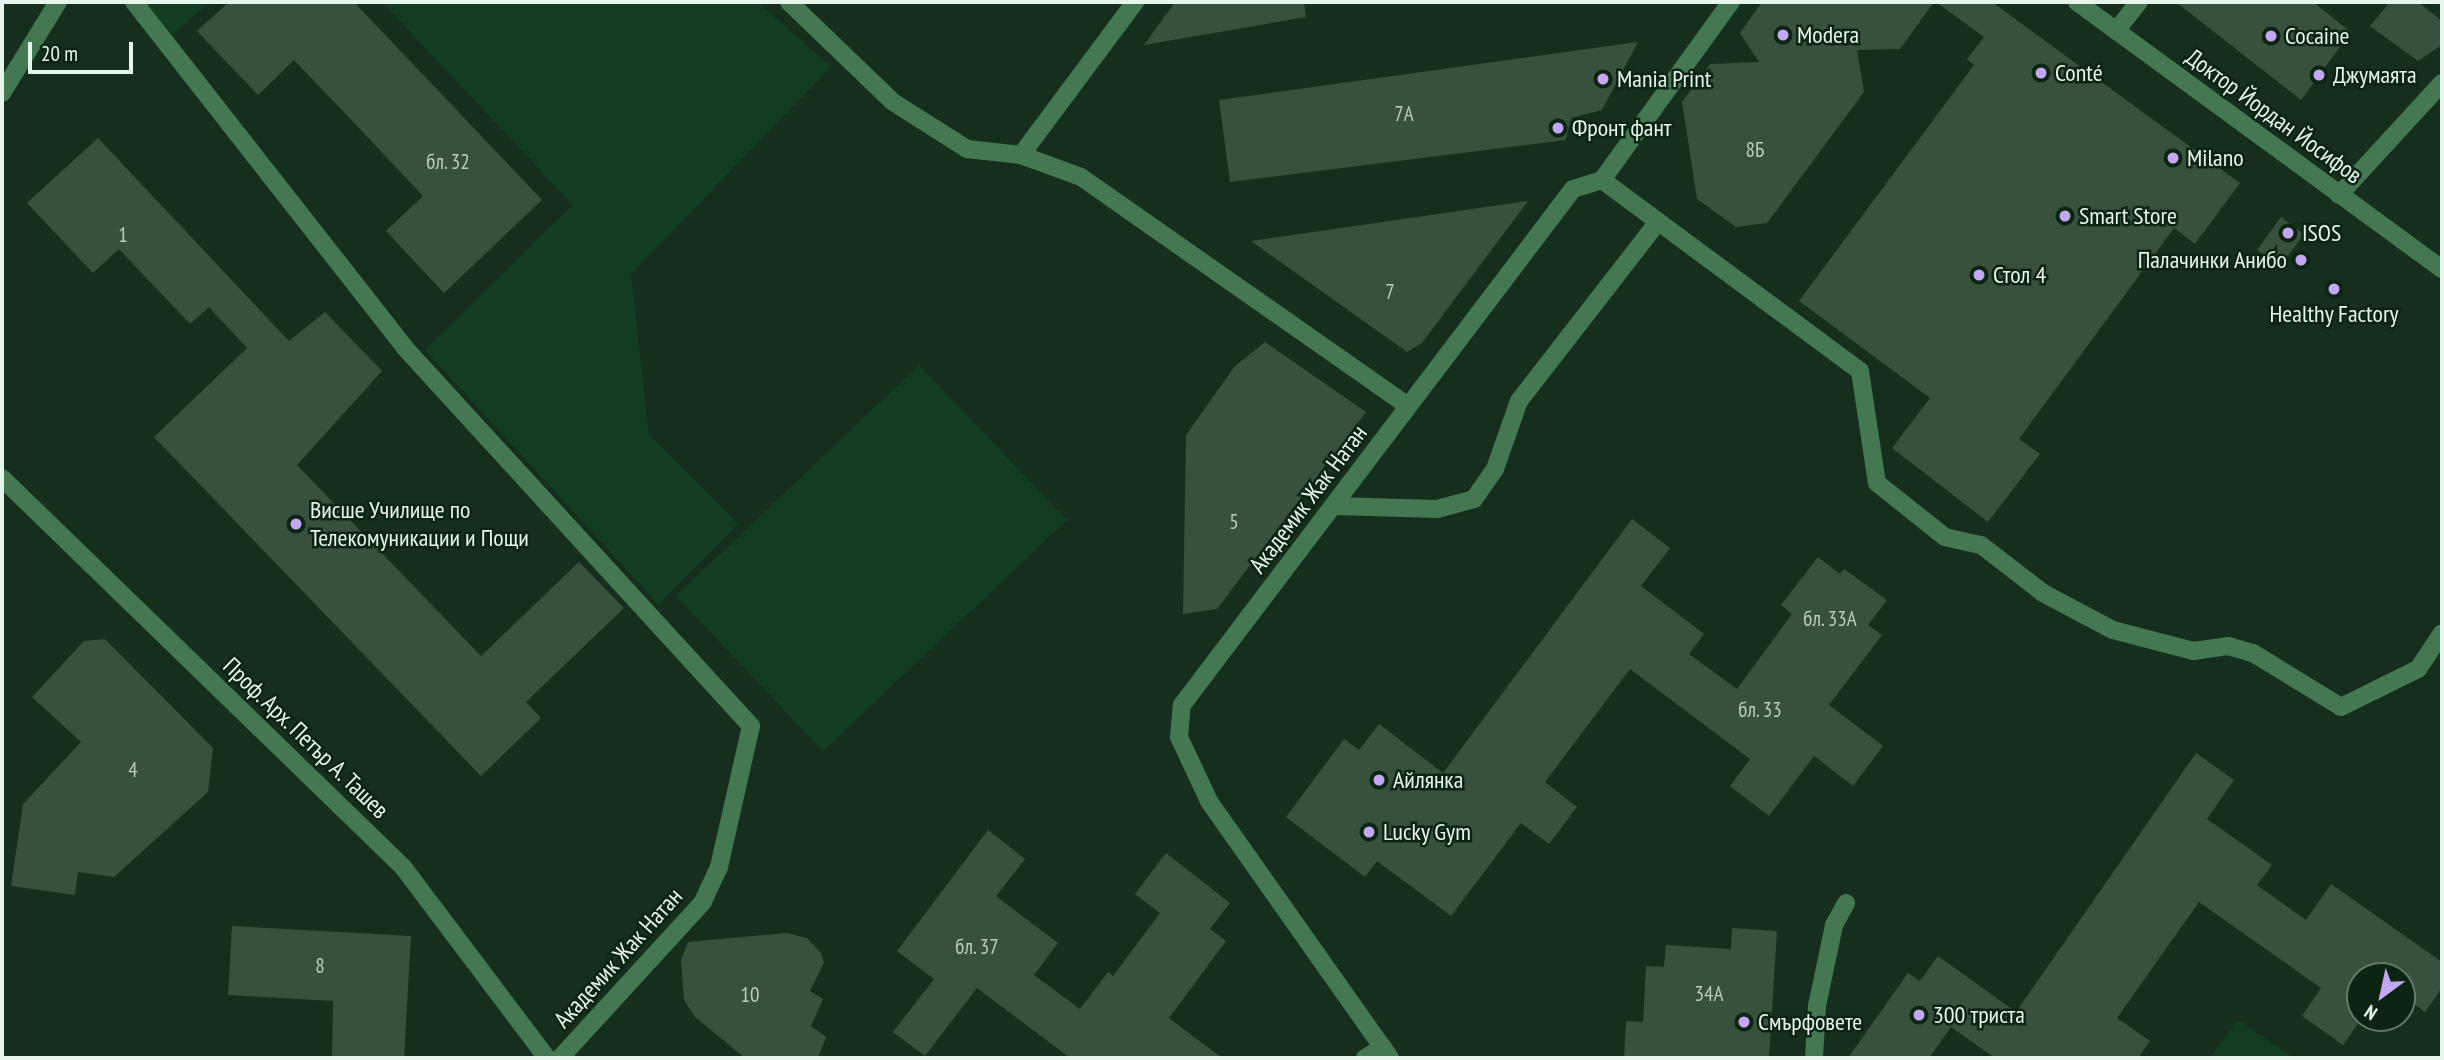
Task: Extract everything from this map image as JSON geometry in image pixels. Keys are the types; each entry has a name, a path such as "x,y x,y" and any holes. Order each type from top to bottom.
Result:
{"street":[{"path":"2,93 58,2"},
{"name":"Академик Жак Натан","path":"134,2 173,46 405,348 751,726 719,867 703,902 561,1058"},
{"path":"789,2 893,103 967,149 1021,155 1081,177 1408,406"},
{"path":"1021,155 1135,2"},
{"name":"Доктор Йордан Йосифов","path":"2077,2 2442,269"},
{"path":"2116,31 2139,2"},
{"path":"1727,3 1602,180 1860,372 1877,483 1945,537 1982,545 2043,593 2113,631 2193,651 2228,646 2253,653 2341,707 2418,668 2442,634"},
{"path":"2339,195 2442,83"},
{"name":"Академик Жак Натан","path":"1387,1053 1209,801 1179,737 1182,705 1573,188 1602,180"},
{"path":"1335,506 1437,509 1474,499 1494,469 1520,401 1658,222"},
{"name":"Проф. Арх. Петър А. Ташев","path":"2,478 403,867 547,1058"},
{"path":"1814,1058 1817,1006 1834,925 1846,904"},
{"path":"1365,1058 1387,1053"}],"green space":[{"path":"144,2 209,2 173,35"},
{"path":"382,2 758,2 831,67 631,274 649,435 738,524 658,604 425,350 573,205"},
{"path":"919,365 1067,520 823,751 676,596"},
{"path":"2238,1020 2294,1058 2210,1058"}],"building":[{"path":"229,2 354,2 542,200 444,293 386,231 423,196 360,129 294,60 258,95 197,31"},
{"path":"1175,2 1304,2 1306,17 1144,45"},
{"path":"1762,2 1934,2 1900,49 1857,50 1864,92 1767,223 1736,227 1697,199 1682,102 1710,64 1759,62 1740,33"},
{"name":"Стол 4","path":"1936,2 1992,2 2240,183 2195,244 2174,228 2019,439 2040,454 1988,522 1892,448 1930,398 1799,301 1974,65 1967,59 1984,37"},
{"path":"2176,2 2313,2 2351,32 2301,100"},
{"path":"2390,2 2418,2 2442,21 2442,45 2418,61 2370,26"},
{"path":"1638,42 1602,110 1571,118 1566,140 1230,182 1219,100"},
{"name":"Висше Училище по Телекомуникации и Пощи","path":"98,138 289,341 325,312 382,371 297,465 481,656 579,562 624,608 526,702 541,718 481,776 154,437 247,348 209,307 190,324 119,249 93,273 27,203"},
{"path":"1528,201 1422,343 1407,352 1251,241"},
{"path":"2281,217 2304,234 2280,267 2257,250"},
{"path":"1265,342 1366,412 1217,609 1183,614 1186,435 1235,366"},
{"path":"1632,519 1670,548 1641,586 1704,634 1689,654 1737,689 1792,614 1781,605 1818,557 1840,574 1844,569 1887,600 1868,625 1882,635 1829,705 1883,746 1853,786 1814,756 1769,816 1730,786 1750,759 1630,669 1545,782 1577,807 1549,844 1521,823 1451,916 1377,861 1365,877 1286,817 1344,739 1359,750 1379,724 1443,773"},
{"path":"105,639 213,748 208,792 114,877 78,872 75,895 11,886 23,804 81,742 32,697 84,641"},
{"path":"2196,753 2234,780 2207,819 2272,865 2257,885 2306,920 2331,884 2442,962 2442,988 2425,1012 2416,1005 2416,962 2346,962 2346,1032 2352,1032 2343,1045 2302,1016 2321,988 2199,902 2117,1018 2150,1041 2138,1058 1995,1058 1951,1027 1929,1058 1848,1058 1908,973 1920,981 1938,956 2016,1012"},
{"path":"988,830 1025,859 996,896 1058,943 1034,975 1080,1009 1108,972 1113,976 1160,913 1135,894 1166,853 1230,903 1210,929 1226,941 1169,1018 1222,1058 1070,1058 977,988 925,1056 893,1032 934,979 897,951"},
{"path":"232,926 411,936 404,1058 332,1058 333,1001 228,995"},
{"path":"1732,928 1777,931 1769,1058 1624,1058 1626,1021 1643,1022 1646,966 1664,967 1666,945 1731,949"},
{"path":"786,933 807,938 821,953 824,963 810,991 823,999 811,1026 826,1037 818,1058 745,1058 695,1017 684,1000 681,960 688,942"}],"place":[{"name":"Modera","path":"1783,35"},
{"name":"Cocaine","path":"2271,36"},
{"name":"Conté","path":"2041,73"},
{"name":"Джумаята","path":"2319,75"},
{"name":"Mania Print","path":"1603,79"},
{"name":"Фронт фант","path":"1558,128"},
{"name":"Milano","path":"2173,158"},
{"name":"Smart Store","path":"2065,216"},
{"name":"ISOS","path":"2288,233"},
{"name":"Палачинки Анибо","path":"2301,260"},
{"name":"Стол 4","path":"1979,275"},
{"name":"Healthy Factory","path":"2334,289"},
{"name":"Висше Училище по Телекомуникации и Пощи","path":"296,524"},
{"name":"Айлянка","path":"1379,780"},
{"name":"Lucky Gym","path":"1369,832"},
{"name":"300 триста","path":"1919,1015"},
{"name":"Смърфовете","path":"1744,1022"}]}
